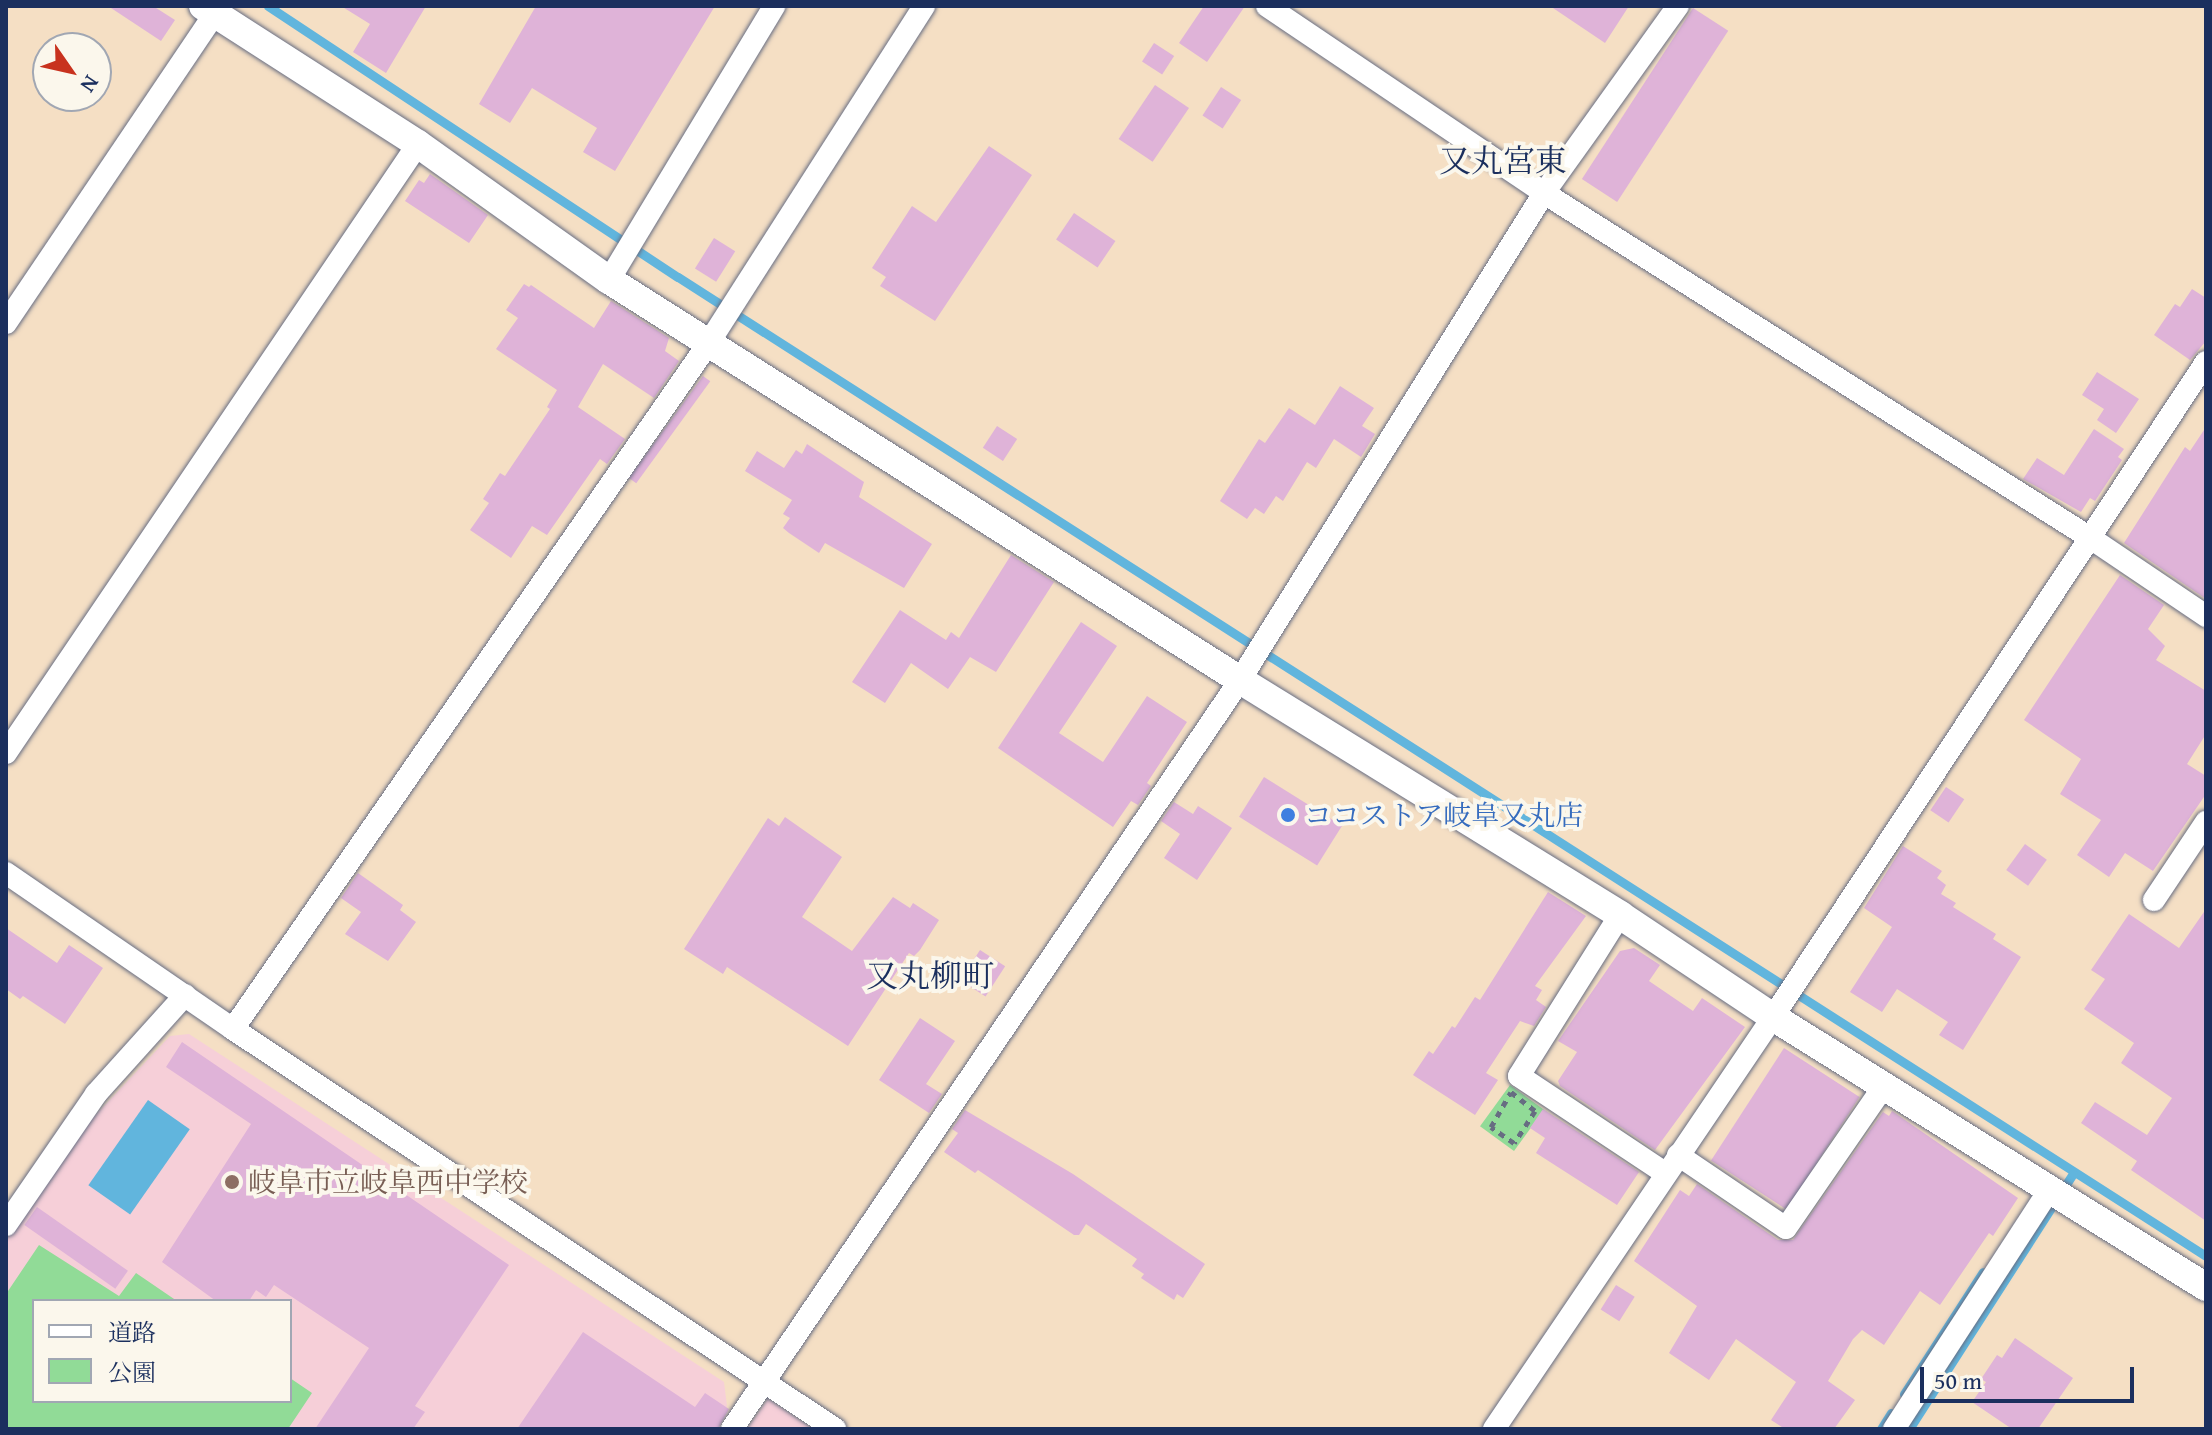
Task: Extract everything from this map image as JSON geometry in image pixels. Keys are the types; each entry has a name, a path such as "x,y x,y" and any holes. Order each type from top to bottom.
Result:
{"street":[{"path":"609,280 774,6"},
{"path":"233,1029 708,344 924,6"},
{"path":"1267,6 1544,193 2092,539 2206,616"},
{"path":"732,1429 1240,680 1544,193 1678,6"},
{"path":"6,323 208,11 418,144 609,280 708,344 1240,680 1620,915 1773,1017 2206,1287"},
{"path":"6,753 418,144"},
{"path":"1494,1429 2092,539 2206,362"},
{"path":"2154,900 2206,822"},
{"path":"6,873 233,1029 835,1429"},
{"path":"1620,915 1519,1076 1786,1228 1884,1086"},
{"path":"6,1225 96,1094 185,995"},
{"path":"1894,1429 2050,1189"}],"path":[{"path":"1511,1092 1535,1111 1514,1143 1491,1127 1511,1092"}],"shaded area":[{"name":"岐阜市立岐阜西中学校","path":"189,1034 724,1382 727,1406 711,1429 6,1429 6,1240 88,1123 170,1036"},
{"path":"768,1399 813,1429 747,1429"}],"green space":[{"path":"1510,1085 1544,1110 1514,1151 1480,1126"},
{"path":"39,1245 119,1296 136,1273 174,1299 32,1299 32,1403 292,1403 292,1379 312,1393 288,1429 6,1429 6,1294"}],"water":[{"path":"148,1100 190,1129 130,1214 88,1185"}],"building":[{"path":"108,6 153,6 175,20 161,41"},
{"path":"341,6 426,6 386,73 353,52 370,24"},
{"path":"536,6 715,6 615,171 583,152 597,128 532,88 510,123 479,104"},
{"path":"1204,6 1245,6 1207,62 1179,43"},
{"path":"1550,6 1629,6 1605,43"},
{"path":"1693,8 1728,31 1617,202 1582,179"},
{"path":"1154,43 1174,56 1162,75 1142,61"},
{"path":"1155,85 1189,108 1153,162 1119,139"},
{"path":"1221,87 1241,100 1223,129 1202,116"},
{"path":"989,146 1032,175 935,321 880,286 886,277 872,268 912,206 936,222"},
{"path":"430,174 488,215 469,243 405,201 419,180 424,183"},
{"path":"1074,213 1115,241 1098,267 1056,240"},
{"path":"714,238 735,251 716,282 695,269"},
{"path":"524,284 531,285 594,328 611,301 669,338 665,351 679,361 654,398 603,364 578,407 625,439 607,464 600,459 547,535 532,526 511,558 470,530 489,503 483,499 500,473 505,476 550,409 547,407 557,390 496,349 518,318 506,310"},
{"path":"2192,289 2206,298 2206,341 2190,360 2154,335 2175,304 2180,307"},
{"path":"2097,372 2139,399 2116,433 2097,420 2104,409 2082,395"},
{"path":"703,376 710,381 636,483 629,478"},
{"path":"1340,386 1374,408 1362,426 1375,434 1361,457 1334,439 1316,468 1307,462 1283,501 1276,496 1264,514 1255,508 1247,519 1220,501 1259,439 1265,443 1289,408 1315,425"},
{"path":"997,426 1017,439 1003,461 983,448"},
{"path":"2206,427 2206,599 2124,543 2185,447 2190,451"},
{"path":"2094,429 2124,449 2118,457 2122,460 2095,501 2090,498 2081,512 2023,479 2037,458 2064,475"},
{"path":"807,444 864,482 859,497 932,544 904,588 825,543 819,553 789,533 783,528 790,518 783,514 792,500 745,471 757,451 784,468 796,450 802,454"},
{"path":"1011,555 1054,582 996,672 970,657 948,689 911,663 885,703 852,682 900,610 946,640 951,632 959,638"},
{"path":"2120,575 2164,605 2148,629 2165,646 2156,660 2206,691 2206,734 2187,764 2206,776 2206,794 2153,871 2125,853 2109,877 2077,855 2101,820 2060,794 2081,759 2024,720"},
{"path":"1081,622 1117,646 1059,733 1103,762 1147,696 1187,722 1147,783 1151,786 1138,805 1131,801 1113,827 998,748"},
{"path":"1264,777 1342,826 1317,866 1239,817"},
{"path":"1946,787 1964,799 1949,823 1930,810"},
{"path":"1174,802 1193,814 1198,806 1232,828 1197,880 1164,858 1180,834 1161,821"},
{"path":"785,817 842,857 802,917 852,951 893,897 910,908 913,903 939,920 920,950 914,956 909,953 848,1046 727,967 723,974 684,949 768,818 779,826"},
{"path":"2025,844 2047,860 2028,886 2006,870"},
{"path":"1903,846 1942,871 1937,878 1946,885 1941,894 1956,903 1953,907 1996,934 1993,939 2021,957 1963,1050 1939,1035 1948,1022 1897,989 1882,1012 1850,992 1892,927 1864,908"},
{"path":"358,873 403,905 400,910 416,922 388,961 345,934 361,912 341,898"},
{"path":"1548,892 1586,916 1535,986 1542,990 1536,1000 1546,1007 1534,1026 1520,1021 1486,1073 1498,1080 1475,1115 1413,1075 1429,1051 1433,1054 1452,1026 1455,1028 1475,997 1480,1000"},
{"path":"2206,909 2206,1221 2131,1170 2137,1161 2081,1123 2095,1102 2147,1135 2172,1098 2121,1063 2134,1043 2084,1009 2105,979 2091,970 2129,914 2179,948"},
{"path":"6,928 57,963 69,945 103,968 65,1024 23,996 20,999 6,989"},
{"path":"1634,948 1660,965 1649,981 1693,1011 1702,998 1745,1027 1655,1150 1560,1086 1558,1081 1577,1052 1558,1041 1620,951"},
{"path":"980,950 1005,966 986,997 960,980"},
{"path":"920,1018 955,1041 926,1084 942,1094 929,1113 879,1080"},
{"path":"182,1042 509,1265 415,1406 425,1412 413,1429 315,1429 369,1348 274,1285 266,1297 256,1290 250,1299 213,1299 162,1262 251,1124 166,1067"},
{"path":"1784,1048 1859,1097 1786,1209 1711,1160"},
{"path":"1543,1109 1639,1172 1617,1205 1536,1153 1545,1138 1530,1128"},
{"path":"965,1110 1073,1174 1205,1264 1183,1298 1177,1294 1174,1300 1141,1278 1144,1274 1132,1266 1137,1259 1086,1224 1079,1235 1074,1235 978,1170 975,1173 944,1152 958,1133 952,1129"},
{"path":"1892,1111 2018,1198 1993,1236 1989,1233 1940,1305 1920,1291 1884,1345 1862,1330 1853,1339 1828,1381 1855,1400 1834,1429 1785,1429 1771,1420 1796,1382 1736,1339 1709,1380 1669,1353 1697,1306 1634,1261 1680,1190 1689,1196 1697,1184 1778,1240 1793,1240 1883,1112 1889,1116"},
{"path":"37,1207 128,1271 115,1289 24,1225"},
{"path":"1616,1285 1635,1297 1619,1321 1601,1310"},
{"path":"583,1332 695,1407 705,1393 729,1409 718,1429 517,1429"},
{"path":"2015,1338 2073,1378 2038,1429 2012,1429 1972,1402 1986,1382 1981,1379 1997,1355 2002,1358"}],"waterway":[{"path":"268,6 678,277 2206,1256"},
{"path":"1909,1429 2073,1174"},
{"path":"1904,1394 1983,1272"},
{"path":"1881,1429 1891,1413"}],"place":[{"name":"ココストア岐阜又丸店","path":"1288,815"},
{"name":"岐阜市立岐阜西中学校","path":"232,1182"}],"district":[{"name":"又丸宮東","path":"1503,161"},
{"name":"又丸柳町","path":"930,976"}]}
